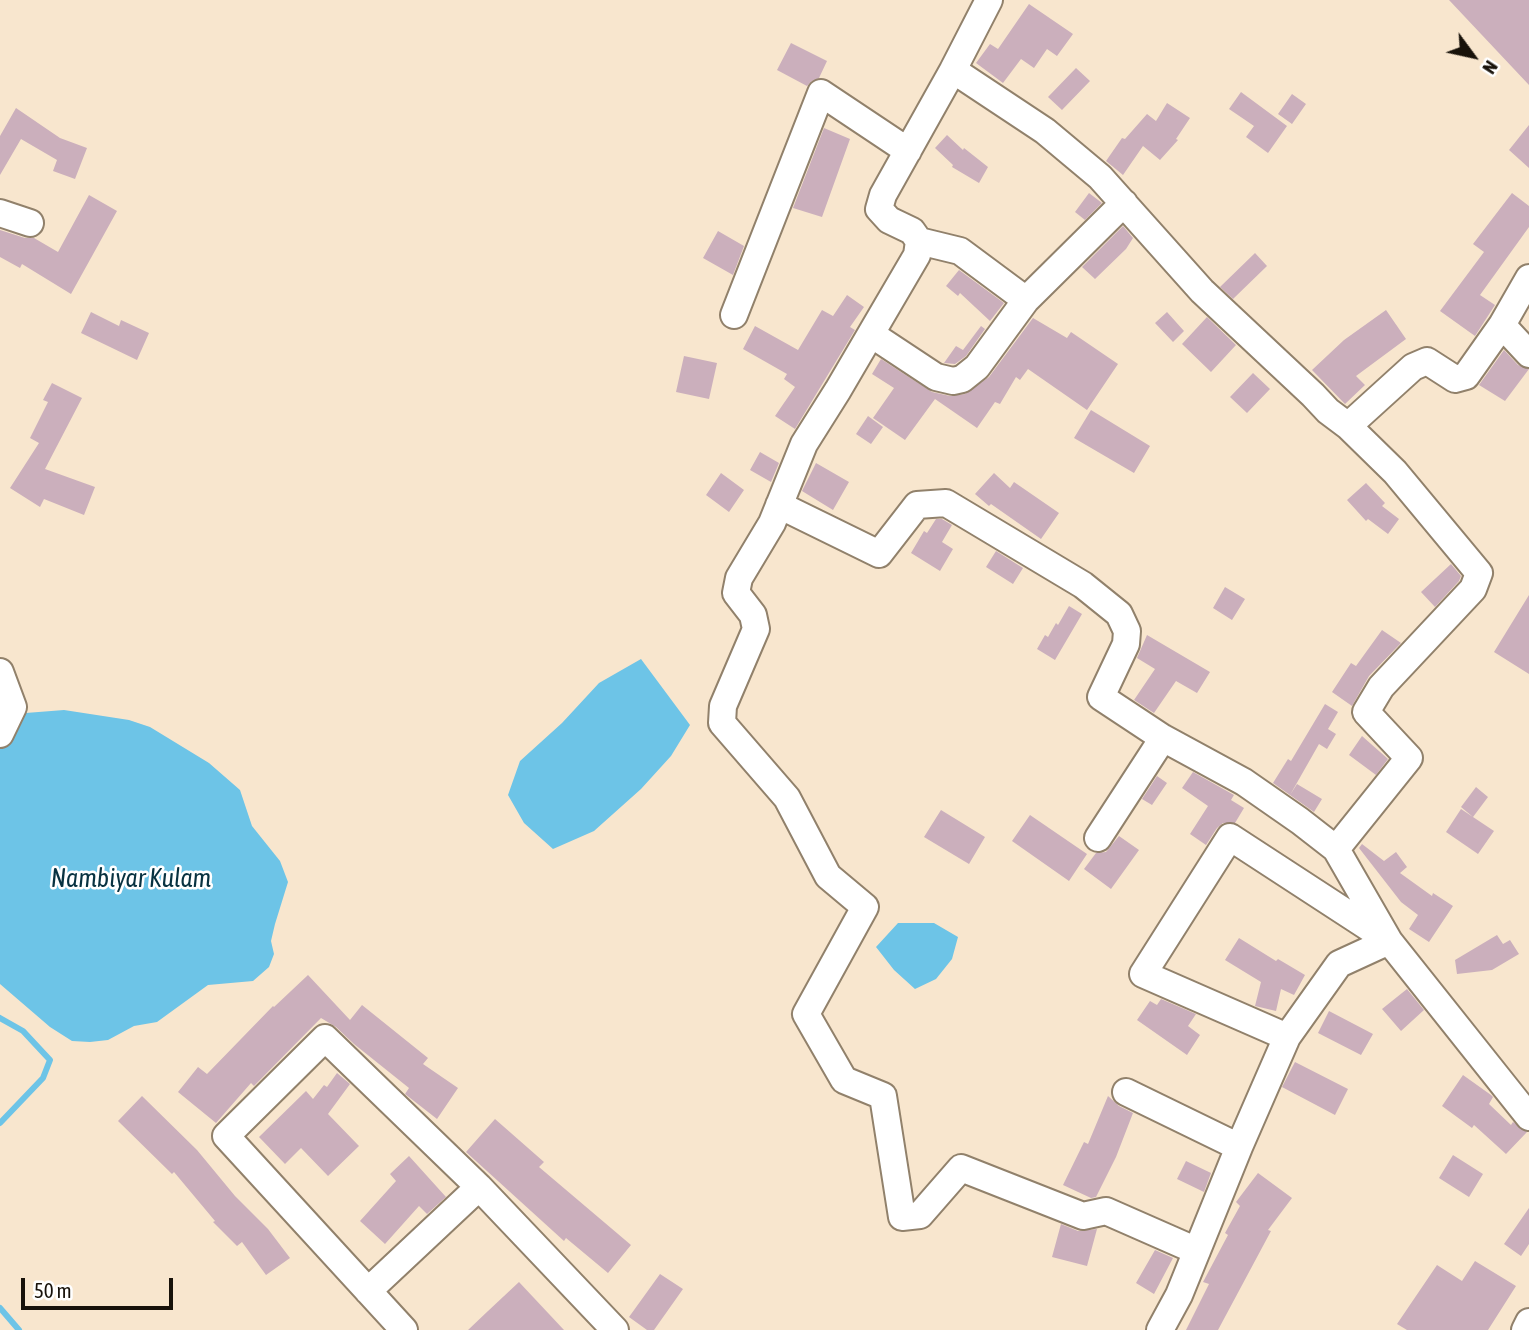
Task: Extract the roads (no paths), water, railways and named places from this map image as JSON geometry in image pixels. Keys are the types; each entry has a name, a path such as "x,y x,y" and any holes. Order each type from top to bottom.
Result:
{"street":[{"path":"989,0 963,77 908,151 878,209 889,220 912,231 919,241 960,251 1026,300"},
{"path":"963,77 1045,131 1091,169 1202,291 1395,472 1479,573 1473,589 1381,687 1366,712 1409,758 1336,849"},
{"path":"734,315 821,93 908,151"},
{"path":"871,334 936,377 953,381 962,379 977,367 1026,300 1124,203"},
{"path":"0,212 30,223"},
{"path":"919,241 916,255 804,444 772,523 739,578 736,593 752,615 756,629 723,706 722,723 787,798 828,876 865,907 806,1014 845,1080 883,1096 902,1217 920,1215 961,1168 1083,1216 1106,1211 1197,1251"},
{"path":"1348,426 1413,368 1427,361 1455,379 1466,376 1502,325 1529,278"},
{"path":"1502,325 1529,354"},
{"path":"779,505 879,554 917,505 946,503 1083,585 1119,614 1126,631 1126,644 1101,697 1163,738 1244,782 1336,849 1389,941 1529,1117"},
{"path":"0,671 13,706 0,734"},
{"path":"1098,838 1163,738"},
{"path":"1287,1037 1143,974 1230,837 1389,941"},
{"path":"1160,1330 1179,1295 1238,1147 1287,1037 1339,964 1389,941"},
{"path":"404,1330 226,1136 324,1038 479,1187 615,1330"},
{"path":"1126,1092 1238,1147"},
{"path":"368,1291 479,1187"},
{"path":"1525,1330 1529,1322"}],"water":[{"path":"641,659 690,725 671,756 641,789 594,831 553,849 524,823 508,795 520,761 562,723 599,683"},
{"name":"Nambiyar Kulam","path":"64,710 129,720 150,727 209,763 240,790 252,826 280,861 288,882 271,941 274,954 269,967 253,981 208,985 157,1022 134,1026 108,1040 90,1042 72,1041 50,1027 0,984 0,733 13,714"},
{"path":"898,923 934,923 958,937 952,959 936,979 915,989 894,970 876,947"}],"waterway":[{"path":"0,1018 23,1031 50,1060 43,1078 0,1123"},
{"path":"0,1308 19,1330"}]}
